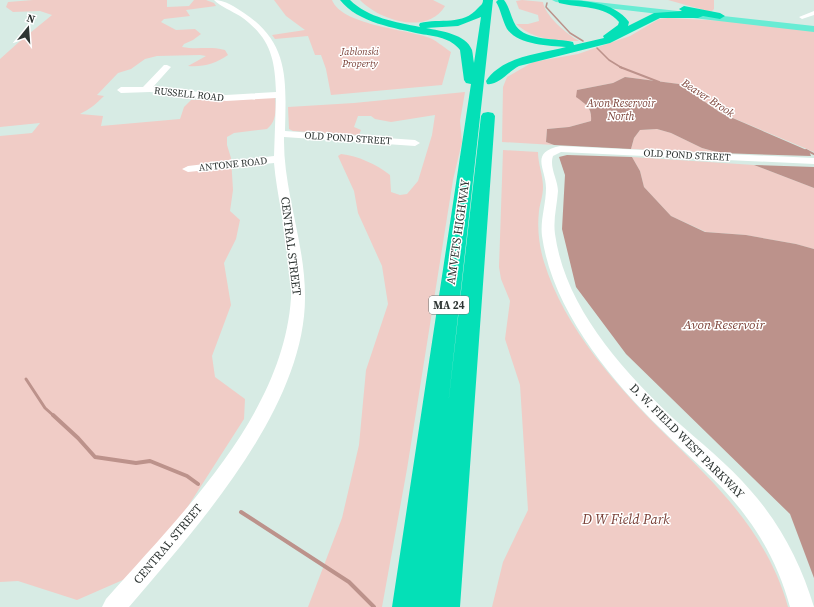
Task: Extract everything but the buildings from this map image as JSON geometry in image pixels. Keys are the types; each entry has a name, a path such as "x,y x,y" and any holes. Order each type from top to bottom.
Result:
{"highway":[{"path":"345,0 352,7 369,17 444,35 464,46 467,54 470,88 488,81 515,63 606,41 655,16 669,14 698,15"},
{"path":"351,0 362,10 377,17 397,22 425,25 444,24 466,20 476,15 494,1"},
{"path":"494,1 505,7 514,30 526,37 545,42 570,44 590,42 613,34 624,25 622,19 608,10 559,0"},
{"path":"494,1 498,26"},
{"name":"AMVETS HIGHWAY","path":"443,607 494,1"},
{"path":"662,1 685,9 720,16"},
{"name":"AMVETS HIGHWAY","path":"409,607 488,81"}],"main road":[{"path":"559,0 814,28"},
{"path":"574,0 814,28"}],"street":[{"name":"CENTRAL STREET","path":"114,607 196,510 231,465 265,410 286,361 296,319 298,288 279,159 281,134 280,95 276,56 271,42 261,30 217,0"},
{"path":"802,17 814,13"},
{"path":"146,89 167,67"},
{"name":"RUSSELL ROAD","path":"121,90 146,89 215,98 280,95"},
{"name":"OLD POND STREET","path":"281,134 415,143"},
{"name":"OLD POND STREET","path":"560,149 814,161"},
{"name":"D. W. FIELD WEST PARKWAY","path":"560,149 552,151 546,158 552,186 548,226 553,258 567,294 582,320 605,354 631,386 655,412 727,480 754,510 779,546 802,607"},
{"name":"ANTONE ROAD","path":"188,169 279,159"}],"green space":[{"path":"33,0 167,0 167,7 189,6 194,0 206,0 214,3 216,6 186,10 190,16 164,19 161,22 176,30 195,29 201,34 184,44 182,47 225,50 228,55 219,61 194,66 188,66 206,56 157,56 145,59 131,69 118,73 97,95 104,96 93,106 80,114 103,116 101,126 180,119 184,107 191,100 275,97 276,110 273,122 267,129 234,133 227,137 227,145 231,158 233,190 230,211 240,220 236,239 224,263 231,305 212,356 215,377 245,399 244,419 185,511 132,576 77,600 18,581 0,582 0,136 32,133 40,123 0,127 0,59 52,15 40,11 13,12 6,7 8,2"},
{"name":"Jablonski Property","path":"274,0 332,0 338,8 360,21 433,39 451,52 442,85 331,95 326,69 321,55 315,55 308,36 275,39 272,35 305,30 286,16"},
{"path":"360,0 433,0 445,6 437,15 427,21 415,23 390,19 379,14"},
{"path":"522,0 543,2 552,19 579,41 562,41 538,36 516,24 528,24 539,21 538,15 519,9 516,1"},
{"path":"668,0 714,0 714,9 711,12"},
{"path":"668,18 745,22 814,31 814,152 721,113 679,84 625,77 613,83 577,90 577,97 590,110 591,121 569,127 547,129 546,142 554,145 502,142 503,87 507,77 533,62 578,54 630,36 659,19"},
{"path":"465,92 460,121 462,142 453,180 407,469 382,607 308,607 342,518 359,445 366,370 388,304 382,266 358,213 354,191 338,156 341,154 347,155 373,164 390,175 391,192 400,195 407,194 418,181 432,135 435,115 391,122 375,119 371,116 358,116 354,127 361,130 359,135 293,131 289,129 288,107 354,103"},
{"path":"657,129 671,133 702,148 720,153 631,149 634,138 640,130"},
{"name":"D W Field Park","path":"503,150 538,152 543,187 538,217 541,250 553,286 579,334 612,378 649,418 705,474 740,514 768,557 779,581 788,607 492,607 503,562 528,510 520,385 505,339 510,301 501,279 499,267"},
{"path":"632,157 754,165 814,188 814,249 796,244 746,235 706,232 671,216 644,187 640,171"}],"water":[{"name":"Avon Reservoir North","path":"625,77 679,84 721,113 809,151 811,156 720,153 702,148 671,133 657,129 640,130 634,138 631,149 554,145 546,142 547,129 569,127 591,121 590,110 576,97 577,90 613,83"},
{"name":"Avon Reservoir","path":"567,155 632,157 640,171 644,187 671,216 705,232 746,235 796,244 814,249 814,578 790,514 626,354 576,287 562,229 565,175 559,157"},
{"path":"754,165 814,167 814,188"}],"waterway":[{"name":"Beaver Brook","path":"547,3 546,7 570,33 583,41"},
{"name":"Beaver Brook","path":"597,48 609,60 621,67"},
{"name":"Beaver Brook","path":"621,67 659,82"},
{"name":"Beaver Brook","path":"806,150 814,154"},
{"path":"26,379 45,408 54,416"},
{"path":"53,415 78,438 95,457 136,463 150,461 187,476 198,484"},
{"path":"241,512 349,582 374,607"}]}
